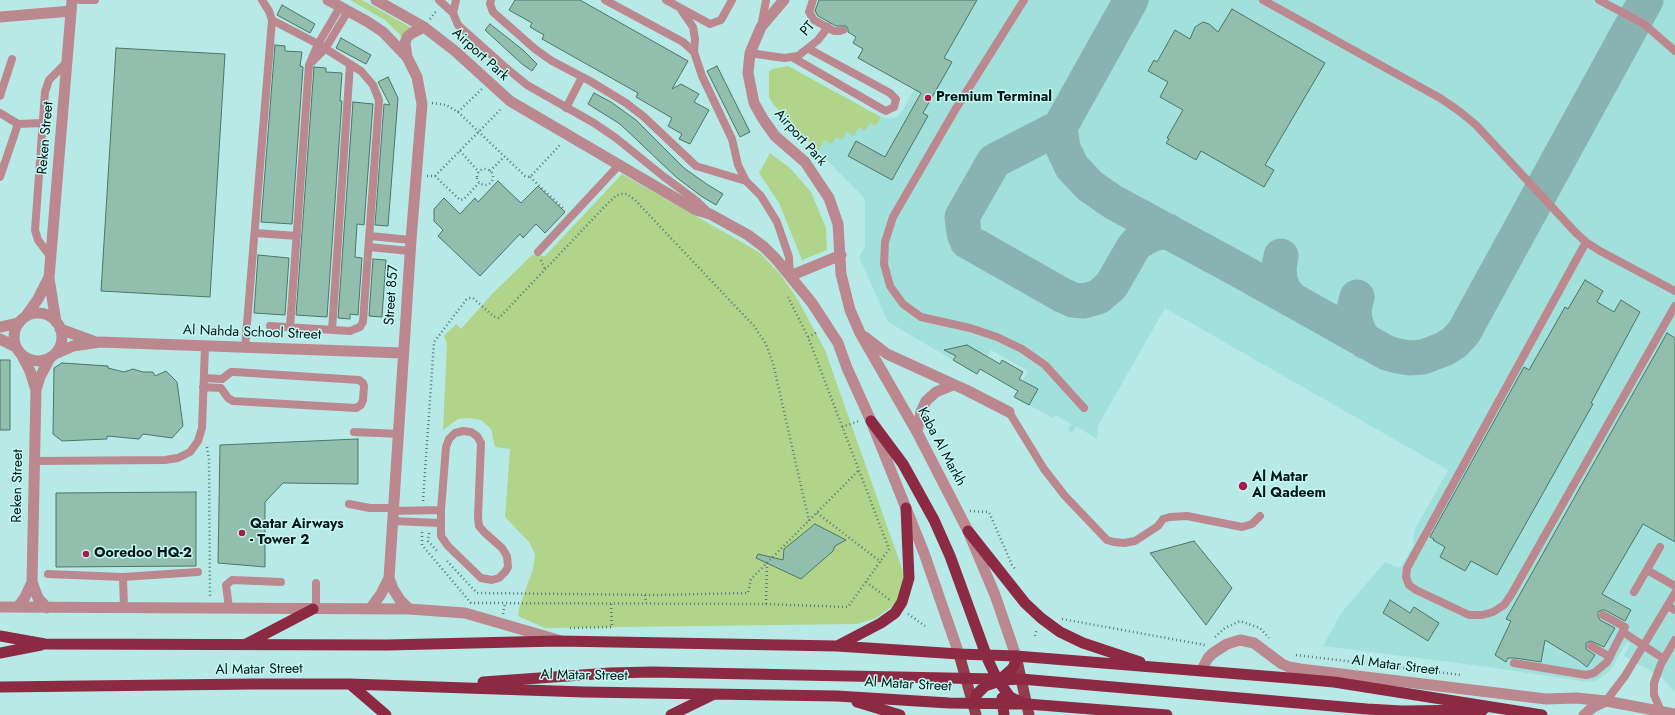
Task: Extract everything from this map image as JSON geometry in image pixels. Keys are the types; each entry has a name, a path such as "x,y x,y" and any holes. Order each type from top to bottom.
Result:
{"highway":[{"path":"870,419 903,464 934,520 950,556 986,655 997,680 1003,710"},
{"path":"837,646 881,623 895,613 902,602 909,578 906,508"},
{"path":"968,531 1025,603 1041,618 1060,632 1093,647 1159,668"},
{"path":"244,645 315,609"},
{"name":"Al Matar Street","path":"0,636 45,644 386,645 558,641 837,646 1016,656 1334,682 1513,709 1542,715"},
{"path":"0,653 45,644"},
{"path":"959,654 979,661 990,670 1012,699 1028,710"},
{"path":"973,704 978,692 985,686 1006,675 1011,670 1014,666 1016,656"},
{"path":"423,687 610,673 997,680 1021,679 1367,709 1402,711 1513,709"},
{"path":"350,684 386,715"},
{"name":"Al Matar Street","path":"0,687 350,684 423,687 837,696 973,704 1003,710 1113,710 1166,715"},
{"path":"671,715 713,694"},
{"path":"837,696 900,715"},
{"path":"1100,715 1113,710"}],"main road":[{"path":"959,654 976,715"},
{"path":"1016,656 1028,710"}],"street":[{"path":"328,0 383,32 407,57"},
{"name":"Airport Park","path":"376,0 424,27 455,51 510,101 620,164 696,210 710,214 748,235 764,247 790,276"},
{"name":"Airport Park","path":"784,0 761,27 750,53 748,73 754,103 775,136 805,162 829,198 838,224 840,256"},
{"path":"0,17 71,5"},
{"name":"Reken Street","path":"58,326 49,278 71,5"},
{"name":"Street 857","path":"370,609 381,594 389,578 410,245 422,104 417,76 407,57 405,43 407,37 424,27"},
{"path":"840,256 790,276 812,303 838,343 927,560 959,654"},
{"name":"Kaba Al Markh","path":"840,256 841,274 845,296 860,333 917,432 958,510 995,595 1016,656"},
{"name":"Reken Street","path":"22,320 38,298 49,278"},
{"path":"0,327 38,313 51,317 58,326 62,338 60,346 52,356 43,360 35,361 27,359 0,339"},
{"path":"18,351 14,334 22,320"},
{"name":"Al Nahda School Street","path":"58,326 90,340 100,342 403,353"},
{"path":"860,333 887,354 1009,412"},
{"name":"Al Nahda School Street","path":"52,356 73,346 100,342"},
{"name":"Reken Street","path":"18,351 30,371 36,390"},
{"name":"Reken Street","path":"32,582 36,390 40,377 52,356"},
{"path":"917,432 921,412 926,401 936,392 953,385"},
{"path":"389,578 400,600 409,609"},
{"path":"18,607 25,597 32,582"},
{"path":"32,582 38,598 47,608"},
{"name":"Al Matar Street","path":"0,607 409,609 465,613 558,641"},
{"name":"Al Matar Street","path":"1201,671 1208,658 1213,653 1227,644 1240,640 1254,643 1282,664 1300,669 1546,699 1576,698 1606,701 1675,714"},
{"path":"1584,715 1593,707 1606,701"}],"lane":[{"path":"80,0 95,0"},
{"path":"245,348 272,20 269,11 262,0"},
{"name":"Airport Park","path":"456,0 453,12 454,19 462,31 527,86 594,123 616,138 698,202 710,214"},
{"path":"491,0 490,4 493,12 518,34 552,61 613,95 643,116 690,161 702,168 746,181"},
{"path":"605,0 683,42 694,52"},
{"path":"666,0 710,24 721,20 732,0"},
{"name":"Airport Park","path":"761,27 766,0"},
{"path":"813,0 809,8 811,17 837,31 843,30"},
{"path":"1024,0 955,110 893,218 885,242 884,264 890,286 903,304 921,317 984,332 1022,349 1045,365 1084,408"},
{"path":"1263,0 1440,98 1459,111 1476,125 1586,242 1600,251 1675,290"},
{"path":"1599,0 1644,24 1675,51"},
{"path":"441,2 453,12"},
{"path":"679,7 693,27 695,40 694,52 702,76 732,140 738,165 746,181 761,196 777,222 789,257 790,276"},
{"path":"290,327 309,66 318,44 344,9"},
{"path":"309,66 325,49 344,9"},
{"path":"270,326 354,331 360,327 363,322 379,100 367,77 350,64 318,44 272,20"},
{"name":"PT","path":"809,49 828,27"},
{"path":"750,53 780,58 798,56 809,49 890,93 896,99 894,108 886,111 792,57"},
{"path":"0,96 12,59"},
{"path":"50,256 38,240 35,230 45,92 47,84 67,62"},
{"path":"332,330 350,64"},
{"path":"566,108 582,77"},
{"path":"0,113 18,124 43,123"},
{"path":"0,177 18,124"},
{"path":"538,252 620,164"},
{"path":"255,233 297,236"},
{"path":"370,236 410,245"},
{"path":"1586,242 1407,568 1406,577 1409,585 1416,590 1469,615 1482,616 1493,612 1504,605 1675,306"},
{"path":"369,247 410,245"},
{"path":"34,461 165,460 178,458 190,452 198,441 202,428 205,346"},
{"path":"203,387 221,388 228,398 233,401 356,408 361,405 363,400 364,386 359,380 233,372 222,379 204,378"},
{"path":"1009,412 1044,469 1064,496 1107,540 1124,543 1134,541 1158,526 1163,519 1170,517 1187,516 1242,527 1252,524 1260,516"},
{"path":"462,431 471,432 477,436 481,443 478,517 479,526 502,548 507,556 508,567 499,578 492,580 481,578 444,540 441,536 441,510 446,447 449,439 456,433 462,431"},
{"path":"354,432 399,434"},
{"path":"349,504 440,523"},
{"path":"393,513 441,510"},
{"path":"1634,592 1660,547"},
{"path":"1646,570 1675,586"},
{"path":"48,574 123,577 198,572"},
{"path":"123,577 124,608"},
{"path":"229,608 226,586 232,580 281,582"},
{"path":"315,609 316,583"},
{"path":"1606,701 1625,676 1675,593"},
{"path":"1667,606 1675,610"},
{"path":"1514,663 1590,675 1603,667 1610,657 1625,627 1603,615"},
{"path":"1623,632 1643,647 1664,659"},
{"path":"1660,711 1654,695 1656,673 1664,659 1672,651 1675,640"},
{"path":"1590,646 1610,657"}],"path":[{"path":"424,27 441,2"},
{"path":"458,112 489,83"},
{"path":"435,176 510,101"},
{"path":"434,103 446,105 458,112 521,174 530,177 571,216"},
{"path":"530,177 568,135"},
{"path":"460,151 479,172"},
{"path":"490,171 504,157"},
{"path":"484,169 490,171 493,178 489,184 482,185 479,183 477,178 479,172 484,169"},
{"path":"416,176 435,176 460,200 464,200 479,183"},
{"path":"423,511 434,342 469,298 473,298 494,316 499,318 608,202 616,195 627,194 635,200 754,326 766,344 773,363 809,521"},
{"path":"788,297 808,337 889,549 848,607 766,604 471,603 422,544 422,529 429,531 428,541 477,593 645,595 748,593 750,580 788,544 858,471"},
{"path":"842,427 870,419"},
{"path":"200,436 207,447 209,459 211,608"},
{"path":"958,510 989,512"},
{"path":"817,513 881,562"},
{"path":"766,604 767,563"},
{"path":"645,595 646,603"},
{"path":"505,603 503,614 510,616"},
{"path":"568,628 612,627 611,604"}],"shaded area":[{"path":"819,0 1675,0 1675,692 1661,677 1624,656 1630,644 1627,642 1609,672 1596,681 1588,682 1488,667 1323,646 1341,613 1385,562 1400,568 1413,546 1414,531 1448,470 1165,308 1098,426 1097,439 1076,426 1072,433 1068,430 1071,424 1055,415 1053,418 1014,397 1028,371 991,350 977,374 888,322 859,257 865,246 865,199 818,151 825,140 870,123 876,126 881,117 888,119 897,117 903,110 914,89 858,58 862,51 865,53 859,33 853,29 850,34 812,12"}],"green space":[{"path":"350,0 362,0 410,27 402,37 385,20"},
{"path":"788,66 881,117 876,126 870,123 865,131 859,127 854,136 847,132 842,140 836,137 832,144 825,140 818,151 773,104 769,97 769,72 772,69"},
{"path":"770,153 791,169 811,192 826,228 827,250 802,260 779,203 759,173"},
{"path":"622,174 761,254 781,275 798,300 825,350 905,577 900,595 893,606 876,618 857,624 545,628 518,616 519,608 533,569 535,554 529,542 505,517 510,449 495,447 491,429 481,420 468,418 458,419 443,430 447,344 444,336 456,324 461,329 492,294 532,255 545,256"}],"building":[{"path":"515,0 580,0 688,61 672,89 681,84 699,94 694,102 709,110 690,144 679,139 682,134 668,126 672,118 636,97 638,93 542,39 544,35 530,27 532,23 509,10"},
{"name":"Premium Terminal","path":"819,0 977,0 944,58 952,62 923,113 928,116 892,180 848,156 856,141 885,157 921,93 858,58 863,49 853,43 856,37 848,32 846,26 836,26 818,16 815,11"},
{"path":"282,5 315,24 310,33 277,15"},
{"path":"1232,9 1325,63 1265,165 1274,170 1264,187 1201,151 1196,160 1166,143 1169,139 1167,138 1183,110 1160,97 1168,82 1148,71 1154,60 1157,62 1175,30 1190,39 1195,27 1203,22 1209,24 1218,32"},
{"path":"490,24 523,50 537,64 532,71 522,64 485,30"},
{"path":"341,38 371,55 366,64 336,48"},
{"path":"275,45 285,46 285,51 302,52 300,66 303,67 292,224 261,222"},
{"path":"116,48 225,54 210,297 101,291"},
{"path":"717,66 750,132 740,137 707,71"},
{"path":"314,67 326,68 326,72 342,73 340,101 342,101 327,317 296,315"},
{"path":"388,77 398,98 388,226 375,225 384,104 390,105 378,82"},
{"path":"594,93 611,102 636,120 684,168 723,194 716,205 701,196 676,177 620,124 588,104"},
{"path":"353,102 373,104 364,225 357,224 355,257 362,258 358,315 350,314 350,319 338,318"},
{"path":"498,181 521,203 538,186 565,212 545,233 536,224 523,238 520,234 480,276 438,236 443,230 434,221 434,209 444,198 460,214 475,198 478,202"},
{"path":"258,255 289,258 285,315 254,313"},
{"path":"373,259 386,260 382,317 369,316"},
{"path":"1585,280 1603,291 1597,302 1614,312 1621,300 1640,312 1591,403 1593,404 1497,575 1471,561 1465,571 1440,557 1445,547 1430,537 1524,367 1529,370 1565,307 1568,309"},
{"path":"1667,333 1675,338 1675,542 1643,524 1602,594 1631,610 1625,621 1605,610 1598,612 1600,620 1615,628 1604,647 1591,641 1586,643 1586,649 1595,655 1587,667 1545,640 1541,662 1508,658 1506,662 1495,655 1511,621 1506,619"},
{"path":"967,345 1000,364 1002,360 1023,372 1019,379 1038,389 1029,405 1014,397 1018,391 980,369 977,374 953,360 956,356 944,350"},
{"path":"0,360 10,360 10,430 0,430"},
{"path":"62,363 108,366 108,368 124,372 133,369 143,372 153,372 155,376 166,371 177,382 183,426 172,438 143,434 139,439 107,436 107,439 62,441 53,434 54,368"},
{"name":"Qatar Airways - Tower 2","path":"358,439 358,484 283,483 265,502 265,567 218,563 220,445"},
{"path":"196,492 196,566 56,567 56,493"},
{"path":"815,524 846,540 835,546 833,551 801,579 756,558 758,554 783,560 784,549"},
{"path":"1194,541 1232,588 1206,625 1150,553"},
{"path":"1390,600 1410,613 1414,607 1439,623 1428,641 1383,613"}],"taxiway":[{"path":"1131,0 1060,127 1063,148 1072,167 1090,186 1113,202 1239,270 1387,353 1410,358 1423,357 1444,349 1455,342 1464,332 1646,0"},
{"path":"1060,127 994,161 962,217 964,233 967,241 1062,295 1073,300 1084,301 1098,297 1111,286 1137,243 1152,234 1168,231"},
{"path":"1281,256 1279,268 1280,280 1284,291 1292,300"},
{"path":"1357,297 1354,309 1355,321 1359,332 1366,342"}],"place":[{"name":"Premium Terminal","path":"928,98"},
{"name":"Al Matar Al Qadeem","path":"1243,486"},
{"name":"Qatar Airways - Tower 2","path":"242,533"},
{"name":"Ooredoo HQ-2","path":"86,554"}]}
